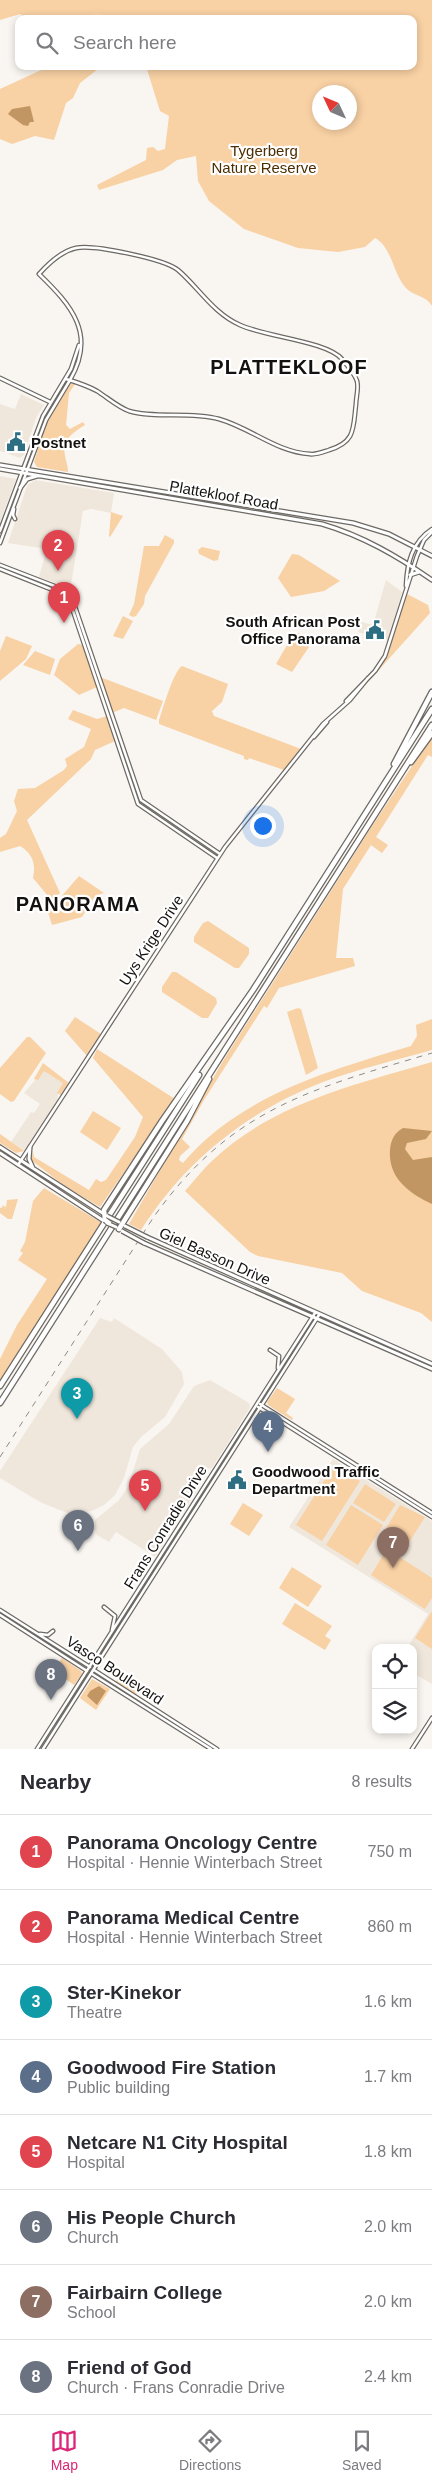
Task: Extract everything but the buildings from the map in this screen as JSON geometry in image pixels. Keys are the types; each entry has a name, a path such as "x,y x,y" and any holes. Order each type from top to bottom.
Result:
{"highway":[{"path":"376,796 432,692"},
{"path":"0,1386 432,709"},
{"path":"0,1403 432,725"},
{"path":"382,804 432,733"},
{"path":"106,1219 162,1121 245,1002"},
{"path":"120,1226 187,1121 220,1058"}],"main road":[{"name":"Plattekloof Road","path":"0,465 353,523 381,531 420,548 432,556"},
{"name":"Plattekloof Road","path":"0,469 24,470 40,475 322,524 364,539 432,580"},
{"path":"20,488 28,478 40,475"},
{"path":"410,575 415,572 422,573"},
{"name":"Giel Basson Drive","path":"0,1147 106,1219 144,1242 432,1369"},
{"path":"30,1147 29,1159 34,1170"},
{"name":"Giel Basson Drive","path":"0,1153 120,1226 432,1364"}],"street":[{"path":"0,543 20,488 24,470 50,411 70,380 78,361 80,338 78,322 72,308 39,274 55,259 78,247 106,250 167,263 178,270 209,303 237,323 277,337 328,348 340,357 357,382 353,431 346,443 338,448 313,454 290,451 277,447 220,420 192,414 127,410 95,390 70,380 66,379"},
{"path":"0,531 46,408 66,379 74,361 80,338"},
{"path":"0,378 50,402"},
{"path":"40,397 50,398 57,391"},
{"path":"50,411 50,402 63,391"},
{"path":"40,397 45,401 46,408"},
{"path":"15,519 13,514 17,497"},
{"name":"Uys Krige Drive","path":"406,590 408,564 415,546 432,530"},
{"name":"Uys Krige Drive","path":"18,1165 217,858 311,740 382,662 390,645 410,575 420,548 432,530"},
{"path":"0,565 70,592 141,800 220,854"},
{"path":"0,569 68,596 138,804 217,858"},
{"name":"Frans Conradie Drive","path":"38,1749 314,1313"},
{"name":"Frans Conradie Drive","path":"43,1749 319,1315"},
{"path":"270,1350 280,1358 276,1374"},
{"path":"256,1404 262,1405 432,1512"},
{"path":"256,1404 432,1517"},
{"path":"294,1430 296,1426"},
{"path":"104,1607 112,1612 116,1618 109,1636"},
{"name":"Vasco Boulevard","path":"0,1610 217,1749"},
{"path":"106,1615 112,1612"},
{"name":"Vasco Boulevard","path":"0,1615 211,1749"},
{"path":"36,1633 47,1635 53,1631"},
{"path":"412,1749 432,1718"}],"shaded area":[{"path":"30,106 34,122 30,122 28,126 23,125 8,114 12,109"},
{"path":"21,394 44,405 36,418 24,455 20,458 0,451 0,404 15,409"},
{"path":"0,476 16,479 0,522"},
{"path":"35,480 114,493 111,513 91,509 83,511 71,585 67,587 39,577 47,549 8,543 26,489"},
{"path":"386,580 402,592 389,639 386,641 358,632 359,629 356,628 358,621 373,625"},
{"path":"44,1070 64,1083 58,1094 57,1103 26,1152 11,1142 31,1112 34,1113 40,1104 24,1093"},
{"path":"403,1128 432,1131 426,1139 407,1143 405,1149 413,1160 432,1157 432,1204 408,1189 392,1169 390,1160 391,1143 395,1135"},
{"path":"100,1318 112,1322 114,1318 162,1349 182,1372 184,1384 165,1417 141,1437 133,1447 124,1478 115,1495 104,1505 92,1511 67,1513 40,1502 0,1478 0,1471"},
{"path":"210,1380 249,1403 250,1408 212,1468 206,1469 199,1488 155,1557 116,1532 109,1542 97,1535 95,1520 119,1500 128,1487 140,1449 169,1424 194,1386"},
{"path":"333,1459 432,1521 432,1684 417,1675 417,1644 409,1644 428,1614 289,1527"},
{"path":"99,1686 106,1691 97,1705 87,1696 90,1691"}],"green space":[{"name":"Tygerberg Nature Reserve","path":"0,0 432,0 432,306 427,300 406,288 398,276 389,254 381,242 375,238 365,247 338,252 298,248 244,229 209,201 198,181 196,156 177,160 163,170 99,190 97,185 146,160 147,148 153,147 158,151 165,149 169,116 160,111 147,70 417,70 417,15 15,15 0,20"},
{"path":"41,70 97,70 80,83 73,98 66,103 54,140 35,136 12,144 0,139 0,89"},
{"path":"71,384 75,384 69,393 66,425 70,429 83,422 85,425 72,434 65,446 68,472 37,467 34,462 52,409 63,391"},
{"path":"111,512 123,516 110,537 109,536"},
{"path":"165,535 174,540 174,543 145,596 144,604 136,616 133,617 129,615 134,604 144,546 159,546"},
{"path":"202,547 220,551 218,560 214,561 199,554 198,550"},
{"path":"292,554 299,555 340,581 324,591 291,597 278,578"},
{"path":"407,594 428,605 430,613 351,701 387,657"},
{"path":"123,616 133,621 123,639 113,636"},
{"path":"294,633 299,633 309,647 292,672 276,664"},
{"path":"6,636 32,646 26,659 0,681 0,651"},
{"path":"78,644 83,645 97,687 79,695 54,675 60,659"},
{"path":"35,651 55,659 50,675 23,665"},
{"path":"182,666 228,684 222,702 212,711 214,716 301,749 284,770 249,758 248,760 244,759 244,756 159,724 175,675"},
{"path":"100,677 163,701 156,720 124,708 112,713"},
{"path":"73,710 97,719 107,716 115,741 95,750 91,759 27,820 60,893 52,901 33,878 34,864 28,852 20,846 0,852 0,838 6,834 17,811 14,801 18,789 35,788 64,770 67,766 65,759 84,747 91,729 68,719"},
{"path":"432,736 432,757 428,755 376,837 388,845 382,853 371,845 343,889 336,958 353,958 355,966 279,988 267,1008 264,1006 204,1100 182,1139 190,1147 180,1156 179,1160 183,1163 206,1139 231,1120 288,1088 349,1065 411,1046 417,1036 416,1025 432,1019 432,1050 323,1082 268,1108 220,1141 198,1161 158,1205 141,1230 129,1224 223,1061 374,823"},
{"path":"79,876 104,893 95,896 82,917 52,925 48,912"},
{"path":"208,921 249,948 249,954 239,968 235,968 194,942 194,937 203,923"},
{"path":"172,972 176,972 216,998 217,1003 208,1018 202,1018 162,992 162,987"},
{"path":"298,1008 301,1009 318,1068 306,1075 287,1012"},
{"path":"75,1017 101,1034 87,1056 65,1031"},
{"path":"27,1037 30,1037 46,1053 14,1101 11,1102 0,1094 0,1068"},
{"path":"97,1049 175,1099 100,1207 66,1187 31,1160 33,1152 34,1157 89,1190 96,1179 101,1182 106,1180 135,1137 143,1117 93,1058"},
{"path":"432,1062 432,1322 421,1313 362,1291 342,1273 258,1256 250,1252 185,1191 213,1160 261,1124 316,1098"},
{"path":"43,1063 69,1083 61,1095 57,1093 63,1083 44,1071 38,1080 34,1079"},
{"path":"93,1111 121,1128 107,1150 80,1132"},
{"path":"0,1134 24,1151 16,1153 0,1143"},
{"path":"44,1188 102,1223 0,1381 0,1359 17,1325 47,1279 18,1260 23,1253 20,1251 25,1242 33,1201"},
{"path":"18,1199 12,1219 8,1219 0,1213 2,1205 6,1207 7,1200"},
{"path":"277,1388 295,1399 286,1413 293,1418 292,1420 268,1405 267,1402"},
{"path":"334,1465 360,1481 322,1541 296,1525"},
{"path":"365,1484 396,1504 384,1522 353,1503"},
{"path":"243,1503 263,1515 249,1536 230,1524"},
{"path":"351,1505 383,1525 358,1565 326,1545"},
{"path":"400,1505 425,1517 408,1544 385,1530"},
{"path":"63,1519 82,1521 89,1536 81,1535 74,1531"},
{"path":"387,1549 432,1578 432,1598 425,1609 371,1575"},
{"path":"292,1567 322,1586 308,1607 279,1588"},
{"path":"295,1603 332,1626 325,1636 331,1640 325,1650 282,1624"},
{"path":"432,1611 432,1649 415,1638"},
{"path":"62,1658 81,1671 82,1674 74,1685 64,1678 65,1676 62,1674 60,1676 53,1671"},
{"path":"119,1675 139,1688 137,1691 140,1693 135,1694 116,1682"},
{"path":"92,1679 110,1689 96,1710 80,1698"}],"railway":[{"path":"0,1457 153,1218 182,1181 212,1151 243,1127 276,1108 311,1092 432,1053"}],"place":[{"name":"Postnet","path":"16,442"},
{"name":"Panorama Medical Centre","path":"58,571"},
{"name":"Panorama Oncology Centre","path":"64,623"},
{"name":"South African Post Office Panorama","path":"375,630"},
{"name":"Ster-Kinekor","path":"77,1419"},
{"name":"Goodwood Fire Station","path":"268,1452"},
{"name":"Goodwood Traffic Department","path":"237,1480"},
{"name":"Netcare N1 City Hospital","path":"145,1511"},
{"name":"His People Church","path":"78,1551"},
{"name":"Fairbairn College","path":"393,1568"},
{"name":"Friend of God","path":"51,1700"}],"district":[{"name":"PLATTEKLOOF","path":"289,367"},
{"name":"PANORAMA","path":"78,904"}]}
